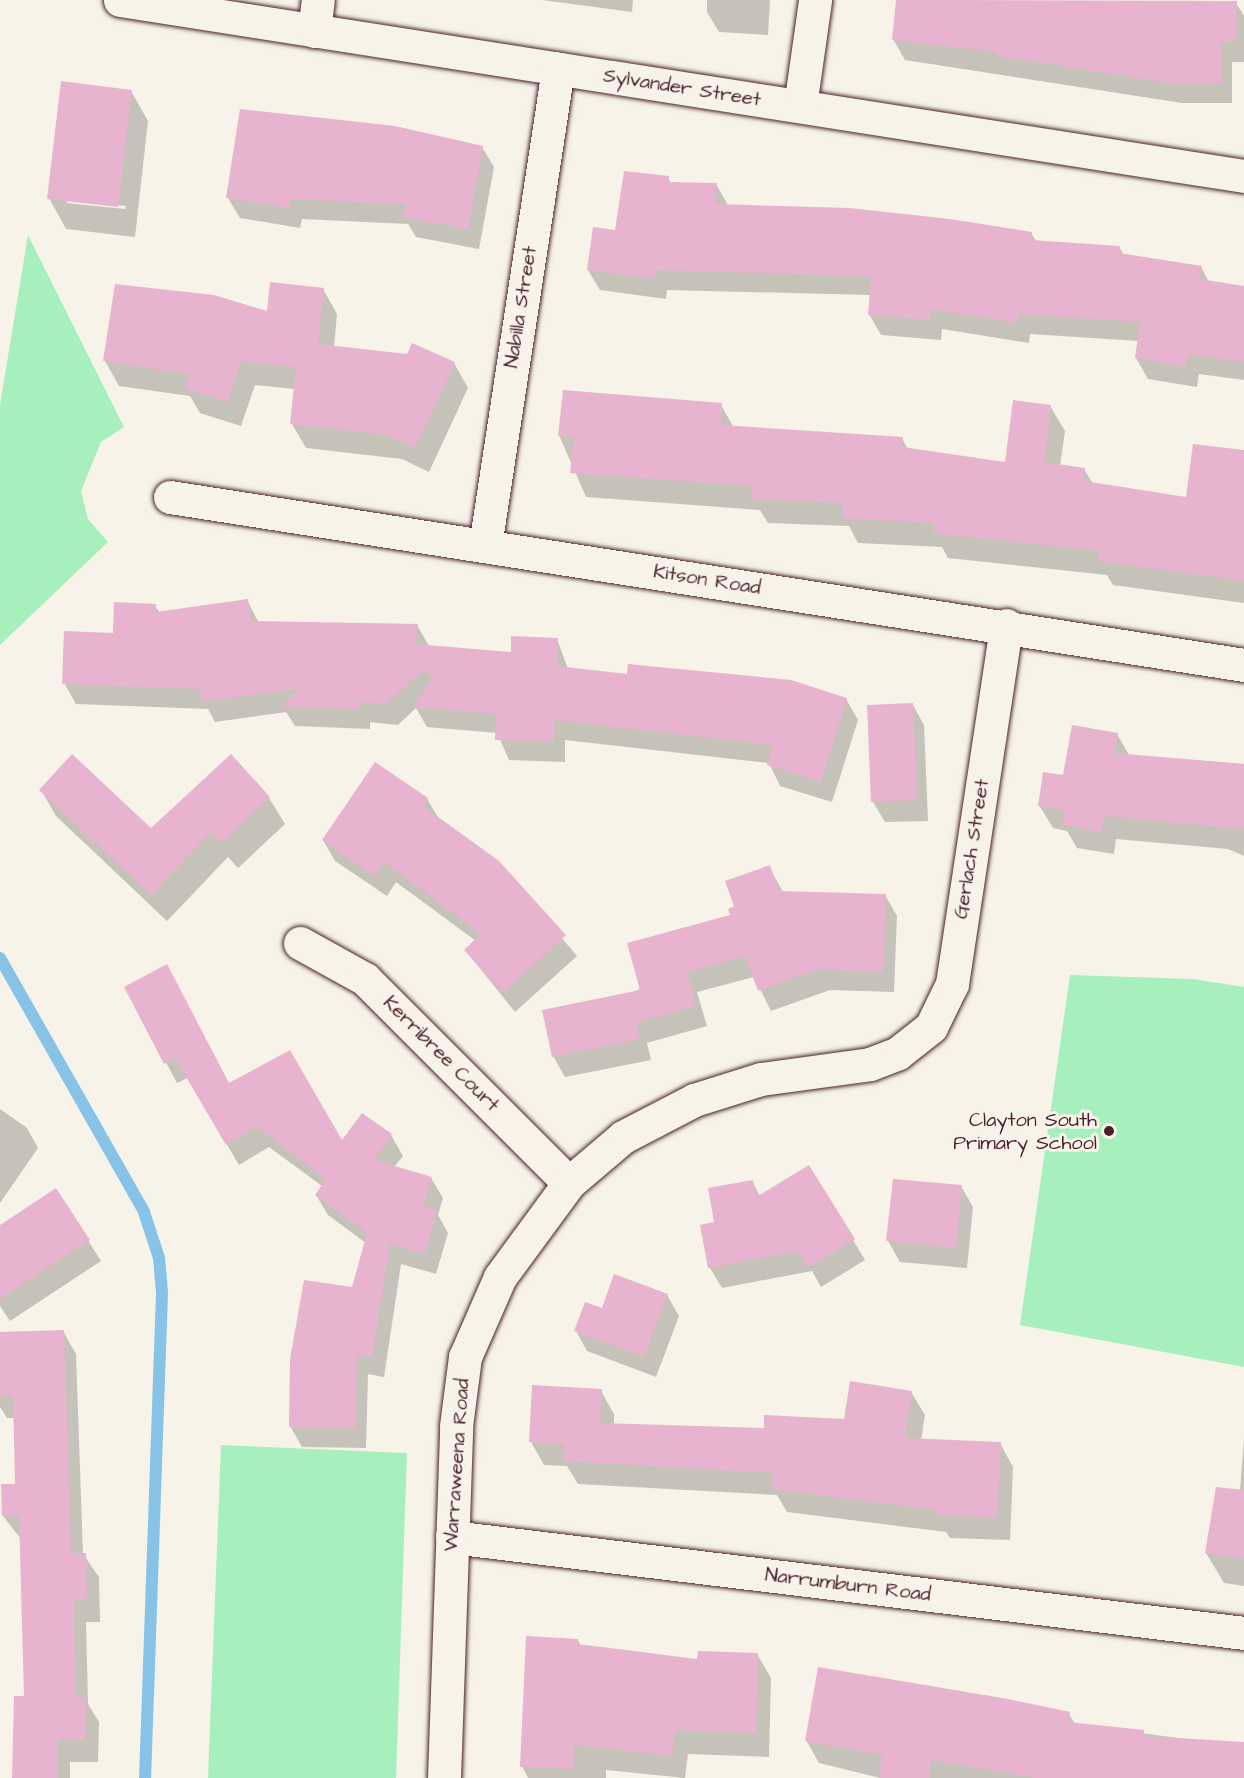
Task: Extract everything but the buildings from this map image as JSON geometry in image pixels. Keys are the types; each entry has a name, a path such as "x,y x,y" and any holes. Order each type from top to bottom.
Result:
{"street":[{"name":"Sylvander Street","path":"120,0 316,16 558,69 1244,176"},
{"path":"800,106 815,0"},
{"name":"Nabilla Street","path":"484,546 558,69"},
{"name":"Kitson Road","path":"170,497 1006,625 1244,665"},
{"name":"Gerlach Street","path":"898,1053 931,1027 952,984 1006,625"},
{"name":"Kerribree Court","path":"300,943 365,979 569,1183"},
{"name":"Warraweena Road","path":"444,1778 452,1537 465,1357 500,1277 569,1183 623,1137 694,1100 761,1079 870,1064 898,1053"},
{"name":"Narrumburn Road","path":"452,1537 1244,1633"}],"green space":[{"path":"28,235 124,427 101,442 81,491 88,519 108,542 0,645 0,405"},
{"path":"1070,975 1193,979 1244,987 1244,1367 1020,1325"},
{"path":"221,1445 407,1453 396,1778 208,1778"}],"waterway":[{"path":"0,958 144,1212 159,1258 162,1293 145,1778"}],"place":[{"name":"Clayton South Primary School","path":"1109,1131"}]}
